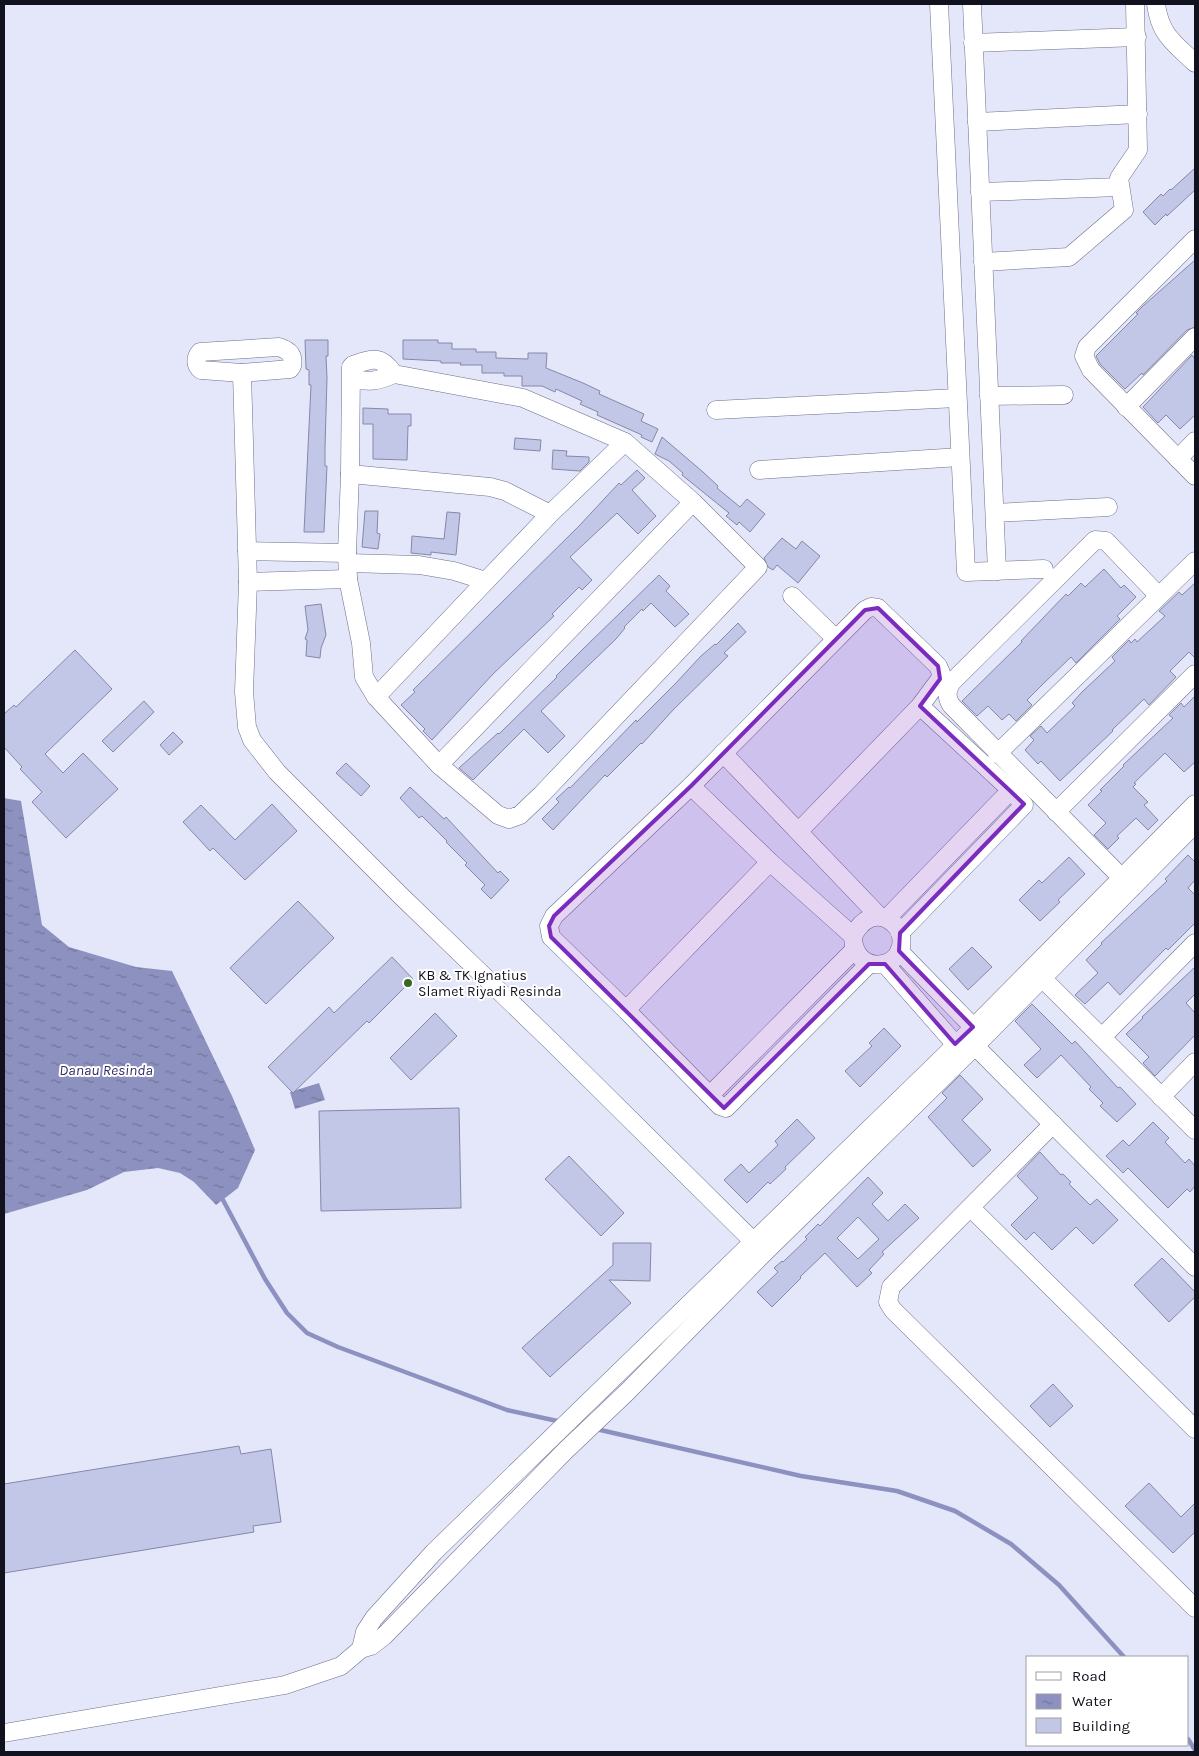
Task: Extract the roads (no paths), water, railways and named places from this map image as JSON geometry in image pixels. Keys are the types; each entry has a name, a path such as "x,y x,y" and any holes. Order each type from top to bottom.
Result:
{"street":[{"path":"939,4 966,572 1044,569"},
{"path":"972,4 997,571"},
{"path":"983,262 1069,257 1124,210 1119,178 1138,150 1135,4"},
{"path":"1156,4 1158,19 1165,34 1195,63"},
{"path":"973,43 1136,37"},
{"path":"977,122 1138,114"},
{"path":"980,192 1120,187"},
{"path":"1195,239 1087,348 1084,356 1091,370 1195,476"},
{"path":"1126,407 1195,337"},
{"path":"242,373 248,582 244,692 247,727 252,740 277,772 398,894 545,1035 759,1247"},
{"path":"394,374 523,398 625,442 693,502 758,567 541,795 520,815 509,819 498,815 439,765 376,696 364,677 361,643 347,565 351,378 369,382 394,374"},
{"path":"989,396 1064,395"},
{"path":"716,410 958,398"},
{"path":"1178,459 1195,441"},
{"path":"376,696 550,514 625,442"},
{"path":"759,470 960,457"},
{"path":"350,474 490,487 505,491 550,514"},
{"path":"439,765 693,502"},
{"path":"995,513 1108,507"},
{"path":"1122,877 997,754 951,705 947,698 947,692 951,683 1095,540 1106,541 1159,596"},
{"path":"247,551 347,565 418,565 454,571 486,581"},
{"path":"997,754 1195,561"},
{"path":"248,582 347,565"},
{"path":"792,596 836,639"},
{"path":"723,753 799,831 883,917 895,924 902,942 899,951 891,961 877,964 726,1108 720,1106 551,937 549,926 554,916 691,786 723,753 865,610 871,607 878,608 938,666 940,679 920,706 799,831"},
{"path":"1056,812 1195,674"},
{"path":"900,933 1024,806 1024,802 920,706"},
{"path":"691,786 854,943 860,958 877,964 970,1042 1195,1267"},
{"path":"710,1094 854,943 858,926 871,917 883,917 1011,790"},
{"path":"970,1042 1122,877 1195,804"},
{"path":"361,1649 365,1632 374,1618 434,1552 613,1379 759,1247 970,1042 1042,978 1195,824"},
{"path":"626,1010 770,862"},
{"path":"1102,1037 1195,943"},
{"path":"899,951 970,1042"},
{"path":"1042,978 1195,1130"},
{"path":"1161,1097 1195,1062"},
{"path":"1053,1124 891,1287 888,1302 893,1310 1195,1608"},
{"path":"971,1208 1195,1429"},
{"path":"4,1733 285,1685 341,1666 361,1649 371,1646 384,1636 565,1451 627,1392 759,1247"}],"water":[{"name":"Danau Resinda","path":"4,798 21,801 42,925 69,947 136,967 172,971 232,1096 255,1150 238,1188 216,1205 194,1182 180,1173 158,1168 124,1172 87,1190 4,1214"},
{"path":"319,1083 325,1100 295,1109 290,1092"}],"waterway":[{"path":"223,1200 265,1279 287,1313 307,1333 338,1347 507,1410 562,1422"},
{"path":"596,1429 801,1476 897,1491 955,1511 1011,1544 1059,1585 1123,1656"},
{"path":"1189,1741 1195,1750"}],"place":[{"name":"KB & TK Ignatius Slamet Riyadi Resinda","path":"408,983"}]}
